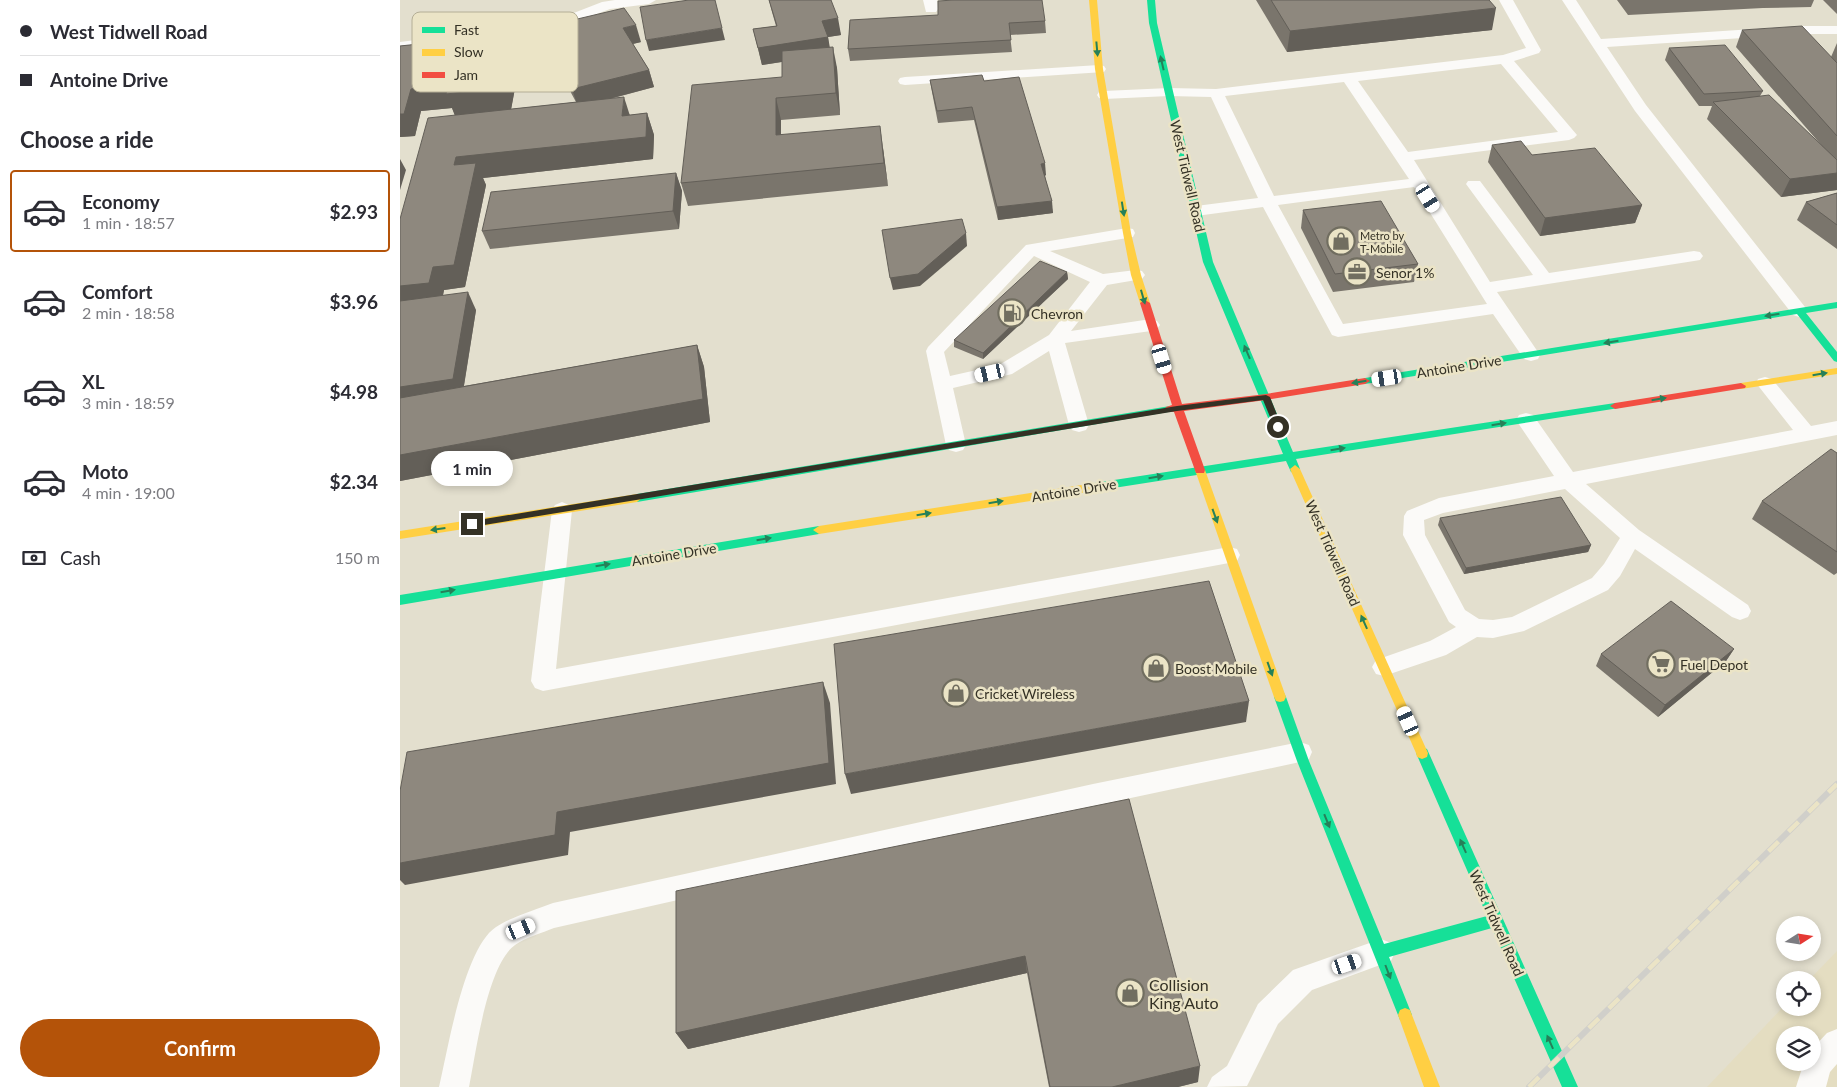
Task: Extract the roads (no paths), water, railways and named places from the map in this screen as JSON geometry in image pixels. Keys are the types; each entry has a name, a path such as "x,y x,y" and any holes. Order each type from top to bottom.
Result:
{"main road":[{"path":"1093,0 1099,70 1126,233 1136,275 1177,408 1300,752 1432,1087"},
{"name":"West Tidwell Road","path":"1151,0 1153,23 1168,92 1208,262 1290,457 1570,1087"},
{"name":"Antoine Drive","path":"400,534 562,510 1177,408 1266,397 1837,305"},
{"path":"1799,311 1837,359"},
{"name":"Antoine Drive","path":"400,600 555,572 1837,371"},
{"path":"1380,952 1496,920"}],"lane":[{"path":"578,16 607,5 649,0"},
{"path":"1104,96 1168,92 1216,93 1505,59 1534,50 1506,0"},
{"path":"1569,0 1640,108 1799,311"},
{"path":"1597,43 1801,30 1837,30"},
{"path":"1404,157 1569,135 1505,59"},
{"path":"905,80 1099,70"},
{"path":"1348,77 1404,157 1498,308 1531,355"},
{"path":"1216,93 1268,201 1338,331 1498,308"},
{"path":"1196,211 1419,182"},
{"path":"1474,184 1544,279"},
{"path":"956,445 935,351 1032,249 1126,233"},
{"path":"1032,249 1101,280 1136,275"},
{"path":"1486,288 1694,256"},
{"path":"942,384 1006,370 1055,339 1101,280"},
{"path":"1055,339 1151,324"},
{"path":"1055,339 1079,425"},
{"path":"1765,383 1807,434"},
{"path":"1526,420 1568,480 1632,536 1740,612"},
{"path":"1474,628 1457,616 1452,608 1414,535 1414,516 1439,506 1837,428"},
{"path":"562,510 543,681 1229,555"},
{"path":"1384,666 1438,648 1474,628 1493,629 1516,625 1600,584 1612,570 1632,536"},
{"path":"454,1087 471,1009 485,961 505,936 553,916 1083,797 1300,752"},
{"path":"1222,1087 1237,1076 1268,1014 1304,980 1380,952"},
{"path":"1811,1087 1818,1064 1837,1043"}],"railway":[{"path":"1529,1087 1837,784"}],"place":[{"name":"Metro by T-Mobile","path":"1341,241"},
{"name":"Senor 1%","path":"1357,272"},
{"name":"Chevron","path":"1012,313"},
{"name":"Fuel Depot","path":"1661,664"},
{"name":"Boost Mobile","path":"1156,668"},
{"name":"Cricket Wireless","path":"956,693"},
{"name":"Collision King Auto","path":"1130,993"}]}
